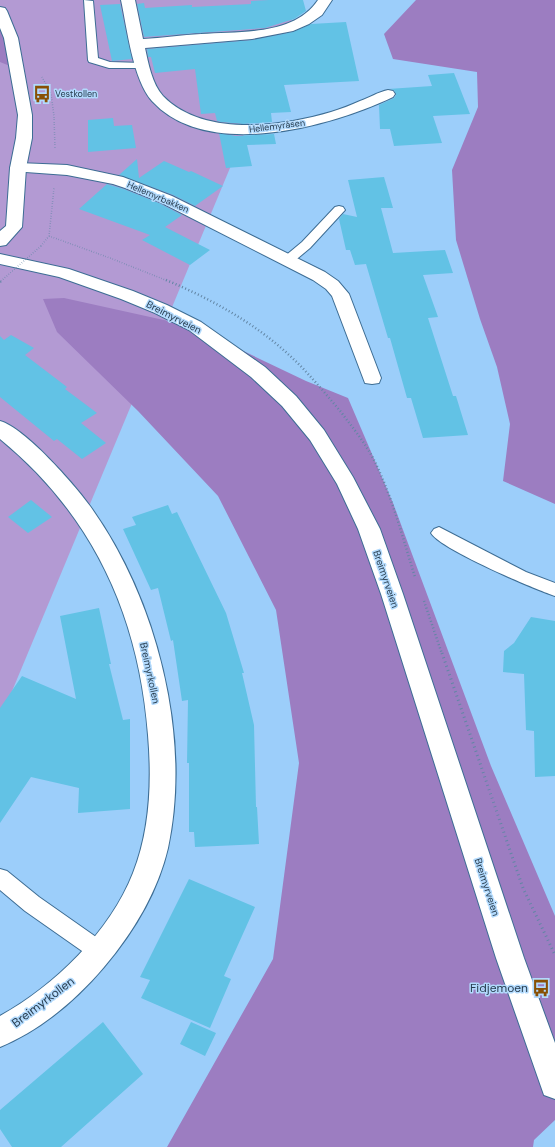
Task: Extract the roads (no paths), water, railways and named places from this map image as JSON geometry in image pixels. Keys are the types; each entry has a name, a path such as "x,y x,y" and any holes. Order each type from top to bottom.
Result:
{"street":[{"name":"Hellemyråsen","path":"128,0 142,66 157,97 168,108 193,122 226,129 270,128 328,119 388,94"},
{"path":"138,44 276,32 303,21 317,12 325,0"},
{"path":"0,11 11,38 25,109 24,138 18,168 14,227 0,241"},
{"path":"0,208 18,168"},
{"name":"Hellemyrbakken","path":"18,168 67,170 124,183 166,199 319,276 332,285 340,294 372,378"},
{"name":"Breimyrveien","path":"0,259 63,274 113,290 161,309 195,326 258,372 289,401 317,435 346,482 369,529 392,594 510,958 555,1084"},
{"name":"Breimyrkollen","path":"0,428 20,444 55,479 78,506 100,540 118,574 140,624 150,666 158,711 162,770 161,813 155,846 146,877 119,927 68,986 15,1024 0,1032"}],"lane":[{"path":"88,1 94,60 109,64 142,66"},
{"path":"288,260 306,245 339,210"},
{"path":"439,533 452,542 520,576 555,590"},
{"path":"0,878 32,904 99,951"}],"place":[{"name":"Vestkollen","path":"42,94"},
{"name":"Fidjemoen","path":"541,988"}]}
